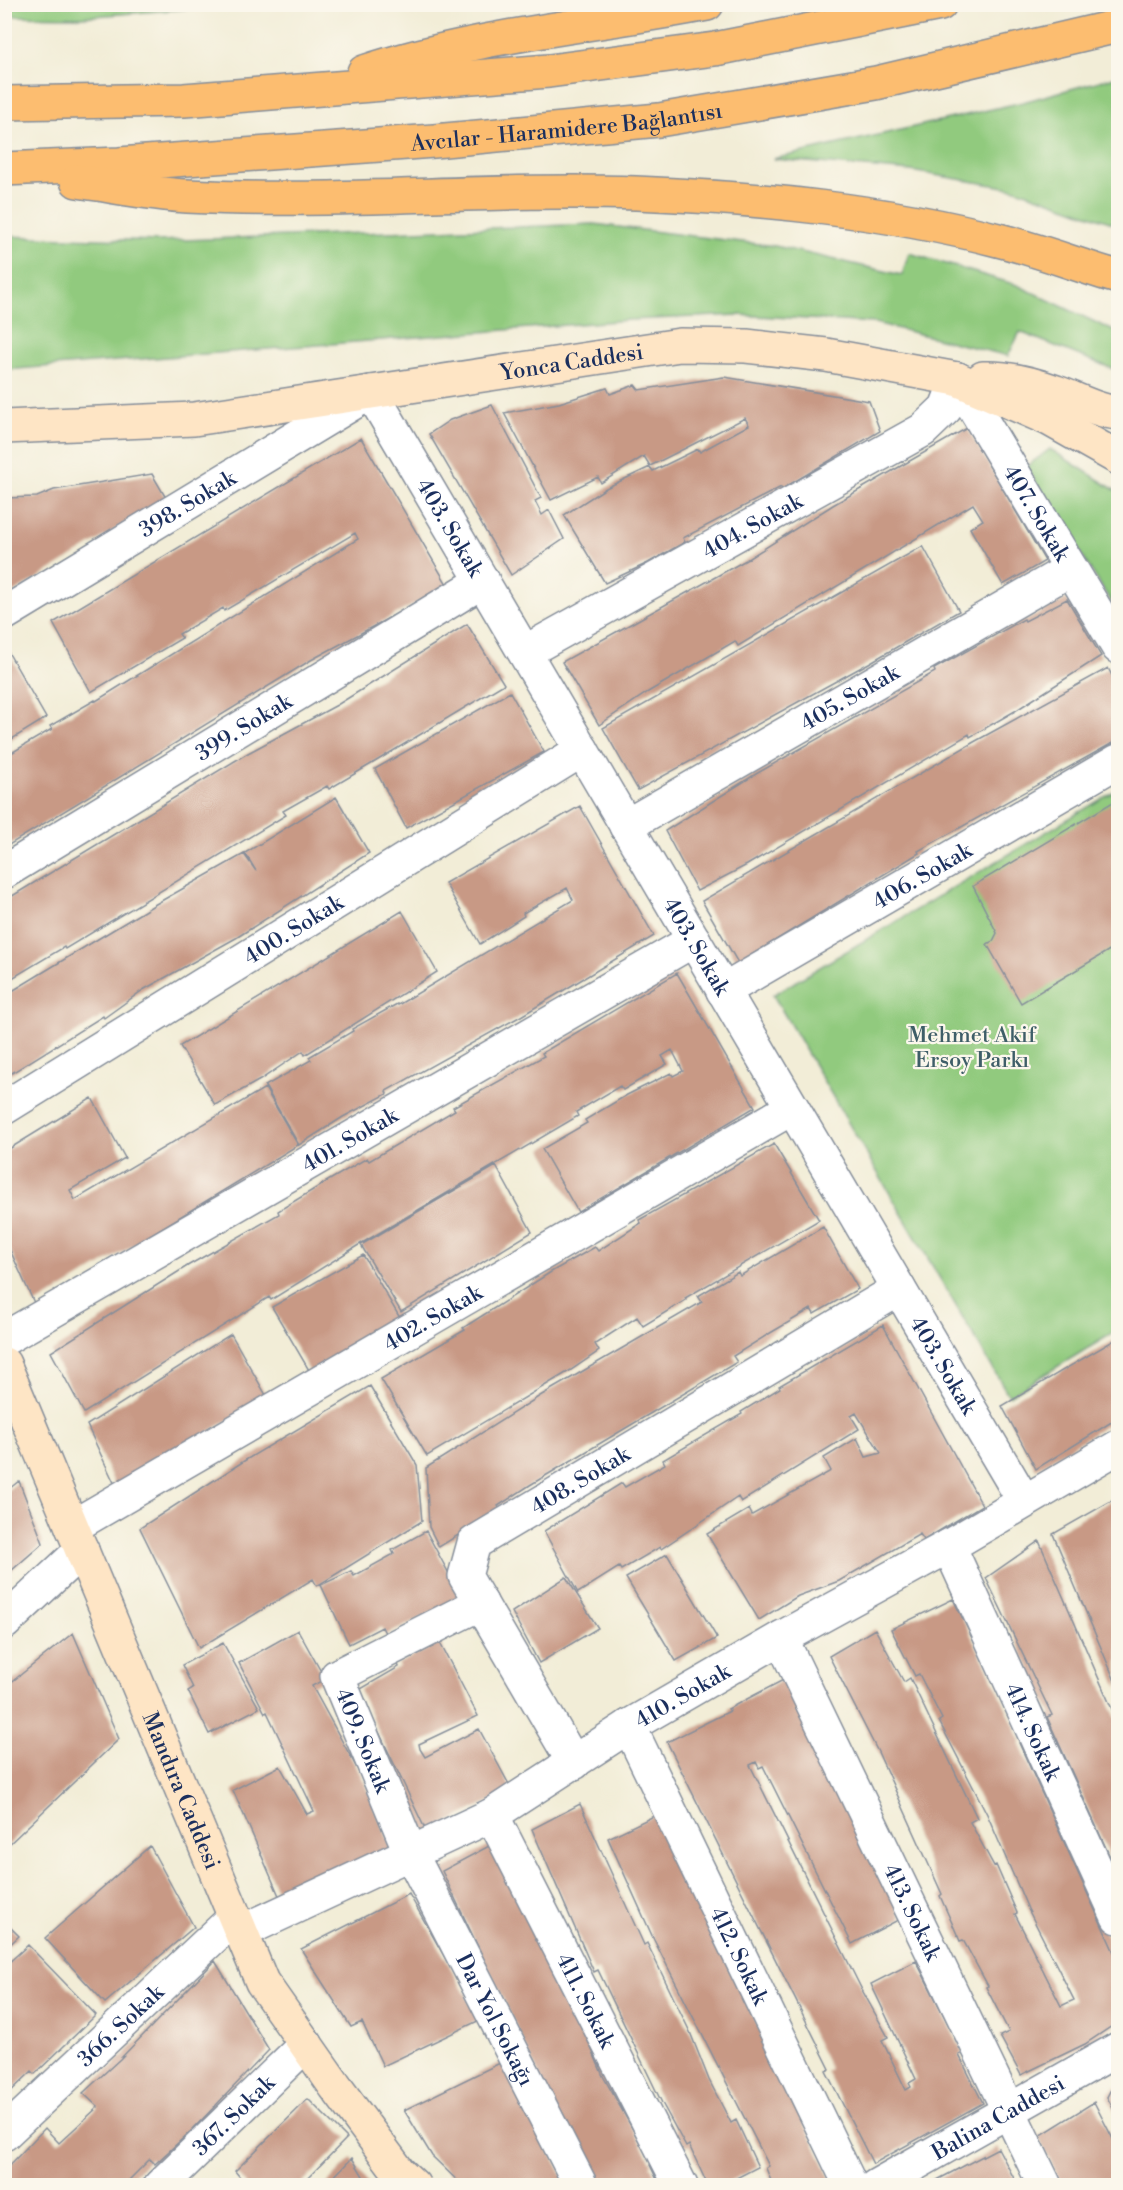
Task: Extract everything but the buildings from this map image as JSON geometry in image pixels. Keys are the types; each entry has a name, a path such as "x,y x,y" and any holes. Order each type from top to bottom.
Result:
{"highway":[{"path":"308,91 448,49 509,36 707,4"},
{"path":"4,103 184,100 549,70 715,49 940,4"},
{"name":"Avcılar - Haramidere Bağlantısı","path":"9,169 119,164 411,143 659,120 876,83 1119,26"},
{"path":"9,169 185,196 319,198 529,192 635,193 781,201 892,218 992,239 1119,277"}],"main road":[{"path":"1068,262 1119,292"},
{"name":"Yonca Caddesi","path":"4,427 194,419 463,376 680,345 746,346 826,355 957,379 1049,419 1119,458"},
{"path":"957,379 998,377 1056,392 1106,412 1119,413"},
{"name":"Mandıra Caddesi","path":"5,1361 262,1982 399,2172 414,2186"}],"street":[{"name":"407. Sokak","path":"957,379 1119,647"},
{"name":"404. Sokak","path":"525,652 923,430 945,408 957,379"},
{"name":"403. Sokak","path":"372,392 1024,1501"},
{"name":"398. Sokak","path":"4,614 372,392"},
{"name":"405. Sokak","path":"626,826 1071,569"},
{"name":"399. Sokak","path":"4,872 483,581"},
{"name":"400. Sokak","path":"4,1108 582,750"},
{"name":"406. Sokak","path":"723,991 1119,761"},
{"name":"401. Sokak","path":"5,1361 694,940"},
{"name":"402. Sokak","path":"4,1623 77,1539 792,1108"},
{"name":"408. Sokak","path":"574,1763 465,1576 474,1543 898,1288"},
{"name":"410. Sokak","path":"238,1925 411,1854 492,1815 629,1726 781,1638 949,1546 1119,1447"},
{"name":"414. Sokak","path":"949,1546 1119,1917"},
{"name":"409. Sokak","path":"411,1854 337,1676 481,1603"},
{"name":"413. Sokak","path":"781,1638 1045,2186"},
{"name":"412. Sokak","path":"629,1726 851,2186"},
{"name":"411. Sokak","path":"492,1815 681,2186"},
{"name":"Dar Yol Sokağı","path":"411,1854 581,2186"},
{"name":"366. Sokak","path":"4,2134 238,1925"},
{"name":"367. Sokak","path":"160,2186 306,2044"},
{"name":"Balina Caddesi","path":"876,2186 1119,2049"}],"green space":[{"path":"5,4 238,5 81,17 5,16"},
{"path":"1118,76 1118,225 1016,189 911,171 773,159 1023,102"},
{"path":"594,224 775,246 902,275 909,253 1017,285 1118,333 1118,371 1020,332 1008,356 875,323 739,315 629,320 5,370 5,236 159,241"},
{"path":"1050,449 1118,492 1118,613 1026,467"},
{"name":"Mehmet Akif Ersoy Parkı","path":"1118,789 1118,1330 1009,1396 773,995"}]}
